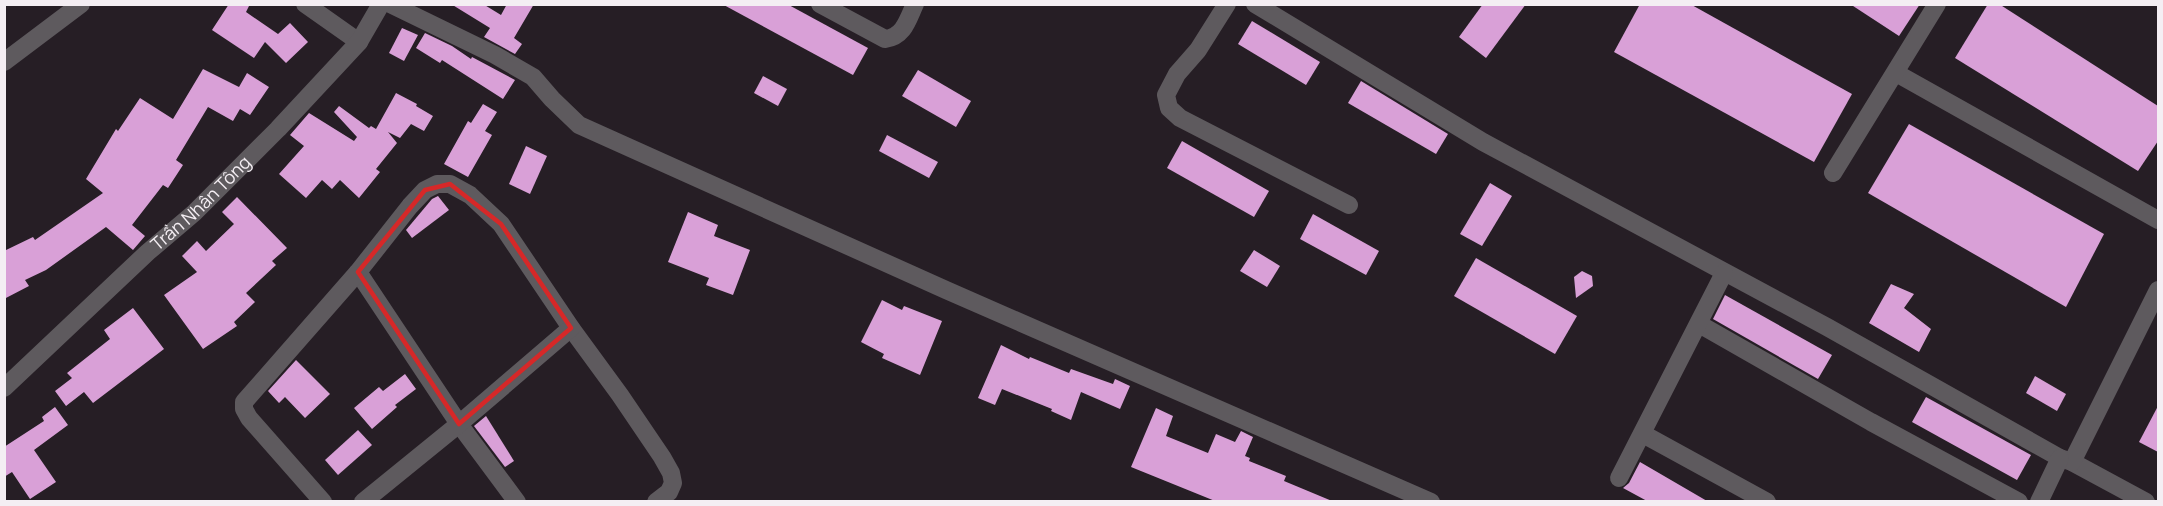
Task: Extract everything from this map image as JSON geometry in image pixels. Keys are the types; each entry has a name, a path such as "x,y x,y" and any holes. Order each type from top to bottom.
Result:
{"street":[{"path":"4,62 81,4"},
{"path":"305,4 358,42"},
{"name":"Trần Nhân Tông","path":"4,388 148,252 194,213 278,129 358,42 381,4"},
{"path":"390,4 495,55 533,77 579,125 946,290 1425,500"},
{"path":"820,4 885,39 894,38 900,33 915,4"},
{"path":"1227,4 1198,50 1177,74 1166,95 1169,108 1180,118 1349,205"},
{"path":"1255,4 1483,142 1827,327 2066,460 2146,501"},
{"path":"1833,173 1937,4"},
{"path":"1896,73 2158,220"},
{"path":"323,501 249,418 244,409 244,402 358,272 410,206 425,190 437,184 450,184 470,195 501,224 570,328 620,395 671,473 673,483 669,492 656,501"},
{"path":"358,272 459,424 517,501"},
{"path":"1619,478 1725,273"},
{"path":"2039,501 2066,460 2158,290"},
{"path":"1699,324 1871,422 2019,501"},
{"path":"363,501 459,424 570,328"},
{"path":"1642,434 1767,501"}],"highlighted area":[{"path":"450,184 501,224 571,328 459,424 358,272 425,190"}],"building":[{"path":"229,4 250,4 246,12 278,34 290,23 308,42 286,63 265,42 254,58 212,30"},
{"path":"451,4 483,4 501,15 507,4 534,4 514,38 522,44 515,54 484,37 490,28"},
{"path":"722,4 787,4 868,48 853,75"},
{"path":"1483,4 1526,4 1486,58 1459,37"},
{"path":"1640,4 1690,4 1852,94 1814,162 1614,52"},
{"path":"1850,4 1920,4 1899,36"},
{"path":"1988,4 1999,4 2158,106 2158,141 2138,171 1955,58"},
{"path":"1252,21 1320,62 1306,85 1238,44"},
{"path":"402,28 418,35 404,61 389,53"},
{"path":"425,33 515,80 503,99 442,60 440,63 416,48"},
{"path":"203,69 239,87 247,73 269,87 250,115 240,109 233,121 208,107 176,160 183,165 168,188 163,185 132,225 145,236 133,250 106,227 46,270 25,280 29,286 4,299 4,251 33,237 35,240 103,193 86,179 116,129 118,131 140,98 173,119"},
{"path":"918,70 971,101 956,127 902,96"},
{"path":"763,76 787,89 778,106 754,93"},
{"path":"1361,81 1448,134 1436,154 1348,103"},
{"path":"396,93 433,116 424,131 411,124 400,138 388,132 397,143 376,169 380,172 359,198 340,180 332,189 322,180 306,198 279,174 304,146 290,135 309,113 354,141 357,137 334,112 339,106 369,128 371,126 376,129"},
{"path":"483,104 497,112 485,131 492,135 468,177 444,164 468,121 471,123"},
{"path":"1909,124 2104,234 2066,307 1868,193"},
{"path":"887,135 938,162 929,178 879,151"},
{"path":"1182,141 1269,191 1254,217 1167,168"},
{"path":"526,146 547,156 530,194 509,184"},
{"path":"1490,183 1512,196 1482,246 1460,234"},
{"path":"438,196 449,210 412,238 406,230 432,199"},
{"path":"237,197 287,248 272,261 276,265 246,293 255,302 234,322 237,326 203,349 164,295 197,272 182,256 197,241 206,251 234,224 222,212"},
{"path":"688,212 718,225 714,236 750,250 733,295 706,285 709,278 668,262"},
{"path":"1313,214 1379,251 1366,275 1300,239"},
{"path":"1254,250 1280,266 1267,287 1240,271"},
{"path":"1476,258 1577,316 1555,354 1454,296"},
{"path":"1582,271 1592,276 1593,286 1576,298 1574,277"},
{"path":"1891,284 1914,294 1904,308 1931,329 1919,352 1869,323"},
{"path":"1725,295 1832,355 1818,379 1713,319"},
{"path":"882,300 902,310 904,306 942,321 920,375 882,358 884,354 861,342"},
{"path":"133,308 164,349 93,403 84,392 66,406 55,391 72,378 67,373 110,339 104,330"},
{"path":"1001,345 1029,359 1030,357 1069,373 1071,369 1113,384 1115,379 1130,386 1120,409 1081,392 1071,420 1051,411 1052,409 1002,389 995,405 978,398"},
{"path":"296,360 330,394 305,418 285,397 279,403 268,391"},
{"path":"405,374 416,389 395,405 397,407 372,429 354,408 379,387 383,391"},
{"path":"2035,376 2066,394 2057,411 2026,393"},
{"path":"1926,397 2031,455 2017,480 1912,422"},
{"path":"2158,406 2158,452 2139,442"},
{"path":"55,407 68,425 34,450 56,482 30,499 12,472 4,477 4,447 44,421 42,417"},
{"path":"1156,408 1173,416 1166,436 1208,453 1216,434 1235,442 1241,431 1253,437 1245,456 1250,458 1249,461 1286,476 1284,481 1332,501 1215,501 1131,467"},
{"path":"486,416 514,461 505,467 474,426"},
{"path":"358,430 372,445 338,475 325,460"},
{"path":"1640,462 1707,501 1647,501 1623,488 1629,483"}]}
